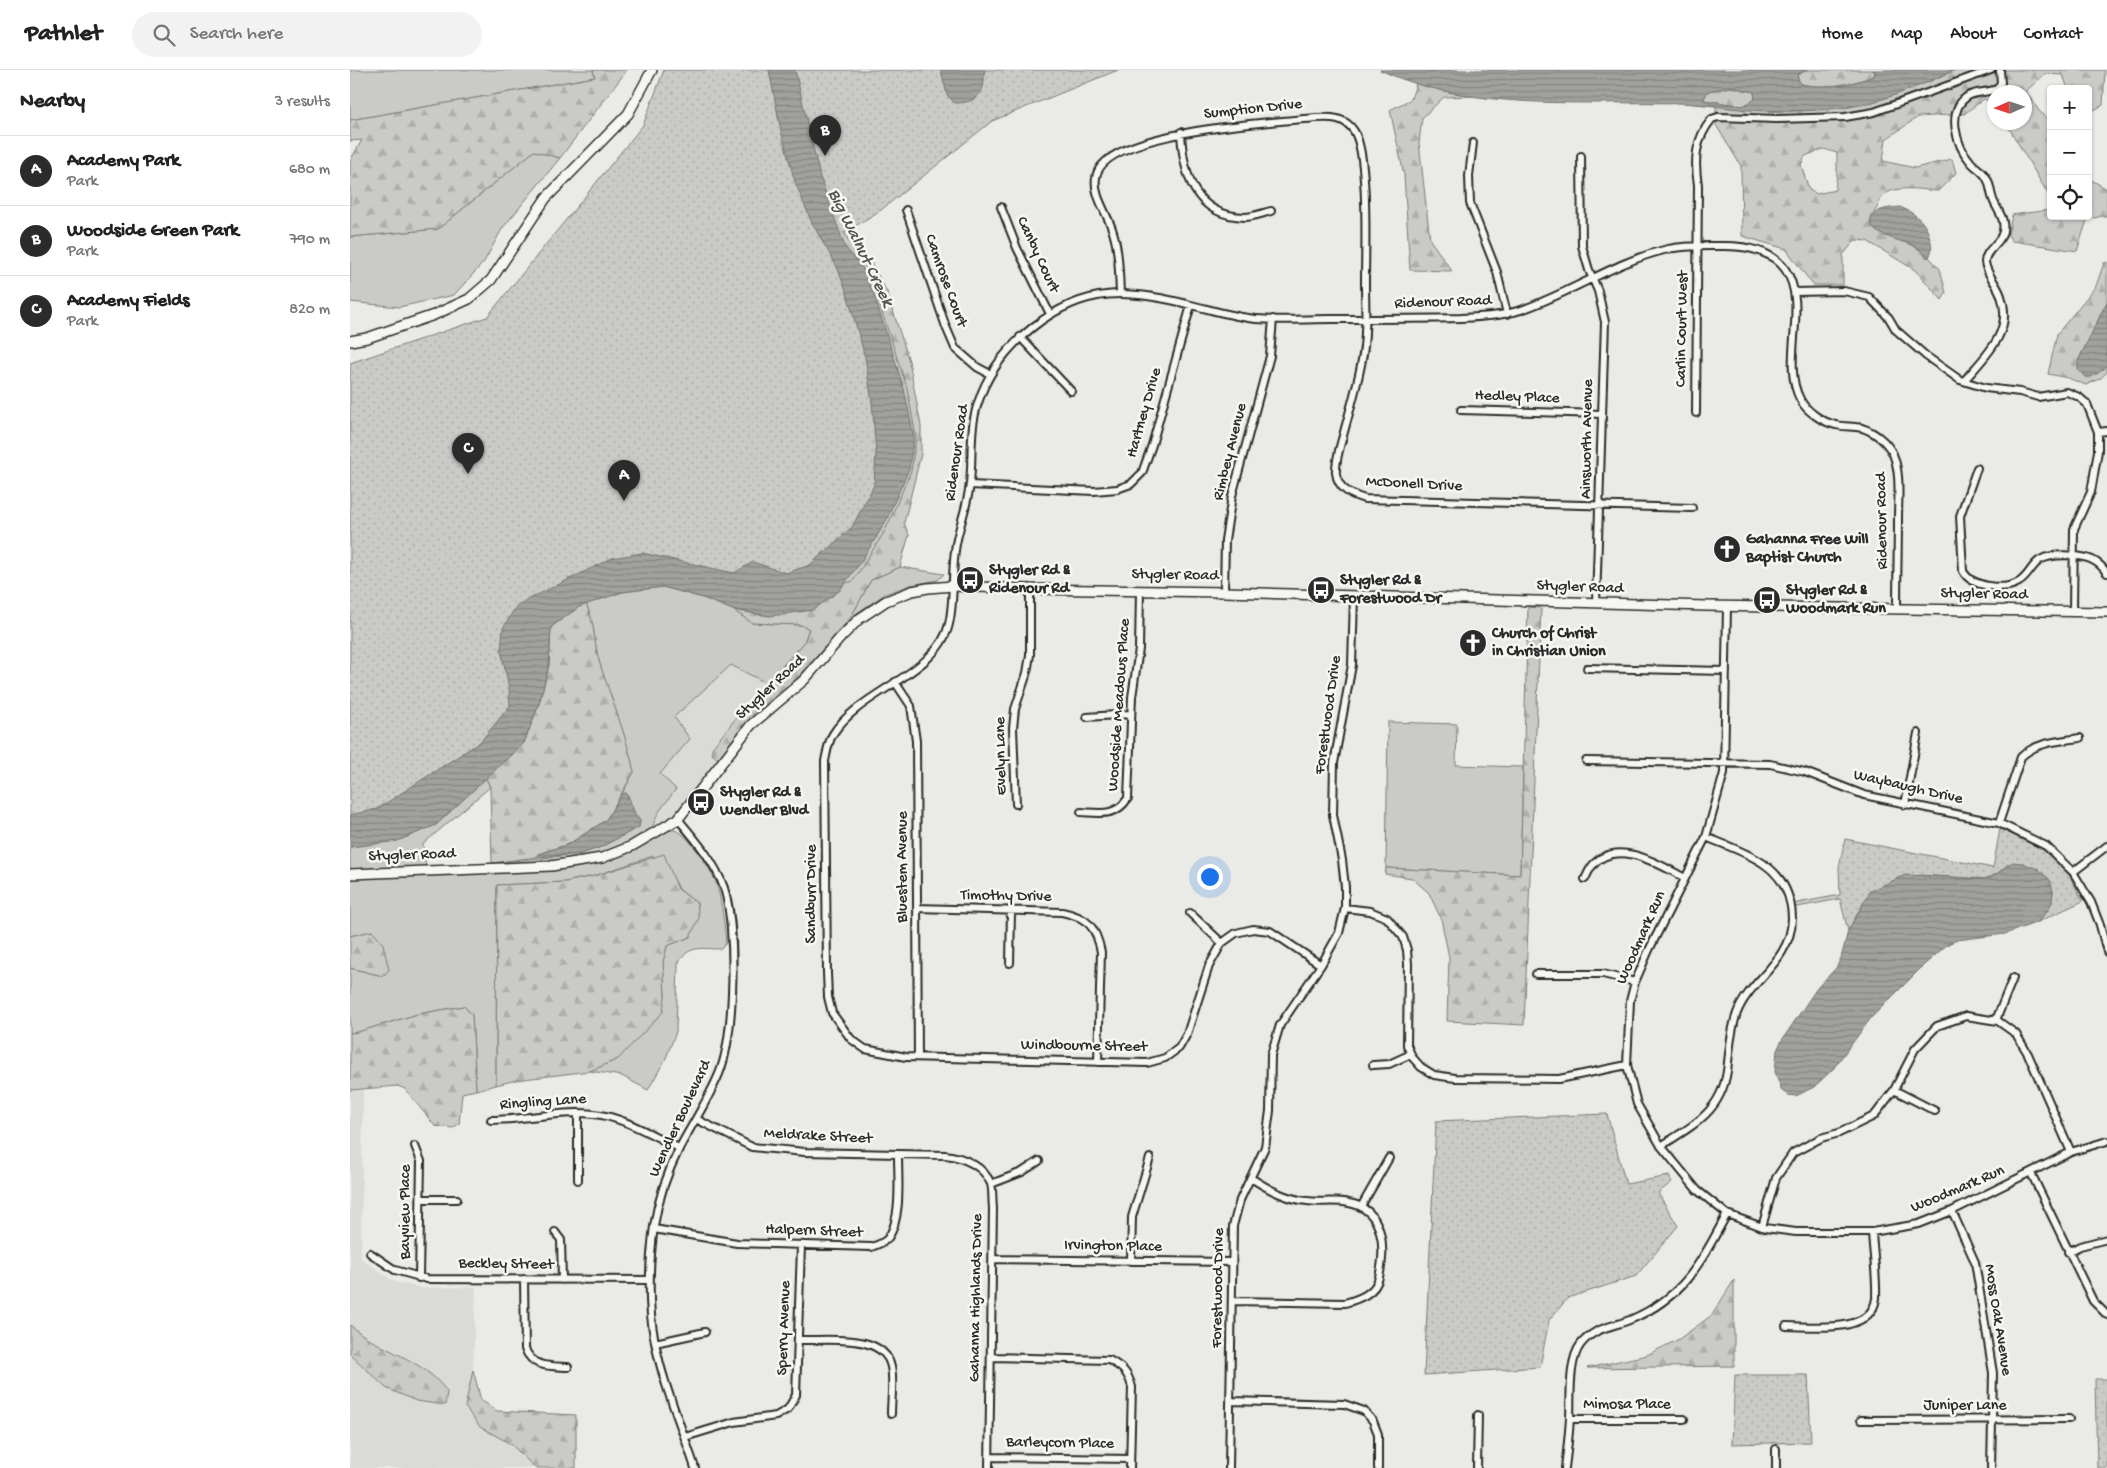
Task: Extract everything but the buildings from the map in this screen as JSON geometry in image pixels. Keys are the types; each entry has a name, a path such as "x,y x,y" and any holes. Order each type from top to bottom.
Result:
{"main road":[{"path":"350,341 367,338 434,315 469,299 491,280 546,198 628,114 652,70"},
{"name":"Stygler Road","path":"350,874 551,866 582,863 602,858 632,846 678,819 751,726 804,680 859,619 872,608 899,595 928,588 953,586 1140,590 1727,607 2107,612"}],"street":[{"name":"Carlin Court West","path":"1696,413 1698,185 1694,160 1696,148 1707,125 1712,120 1718,118 1845,118 1874,112 1991,70"},
{"path":"1964,381 1999,339 2005,318 2002,296 1985,263 1986,256 2003,236 2004,222 1985,175 1969,161 1958,141 1956,114 1960,104 1967,97 1979,92 1997,89 2002,83 2000,70"},
{"name":"Sumption Drive","path":"1120,293 1114,234 1098,197 1096,175 1106,160 1148,141 1180,132 1332,117 1340,119 1354,131 1362,170 1365,319"},
{"path":"1180,132 1186,170 1199,198 1210,208 1222,214 1246,217 1271,211"},
{"path":"1473,143 1469,176 1470,204 1497,272 1507,314"},
{"name":"Ainsworth Avenue","path":"1582,156 1582,246 1598,291 1605,322 1596,603"},
{"name":"Canby Court","path":"1001,207 1017,248 1050,314"},
{"name":"Camrose Court","path":"906,210 946,328 955,348 977,367 990,374"},
{"name":"Ridenour Road","path":"953,586 955,545 970,485 972,432 978,403 990,374 1003,354 1020,337 1050,314 1069,304 1092,296 1120,293 1154,296 1254,319 1461,318 1495,316 1507,314 1543,301 1641,257 1669,249 1698,246 1743,246 1766,253 1785,269 1795,292 1793,378 1803,404 1817,416 1835,425 1862,428 1874,433 1885,442 1892,453 1898,478 1897,609"},
{"path":"1795,292 1844,291 1869,298 1889,318 1896,330 1926,356 1964,381 1986,388 2020,392 2038,397 2067,392 2086,404 2098,432 2098,451 2091,492 2074,529 2072,556 2073,611"},
{"name":"Hartney Drive","path":"970,485 1094,491 1117,489 1131,484 1142,473 1152,445 1191,305"},
{"name":"Rimbey Avenue","path":"1224,592 1226,540 1232,496 1270,356 1273,319"},
{"name":"McDonell Drive","path":"1365,319 1364,352 1338,455 1336,472 1341,487 1352,495 1365,498 1600,505"},
{"path":"1020,337 1071,391"},
{"name":"Hedley Place","path":"1461,410 1602,414"},
{"path":"2098,432 2107,431"},
{"path":"1977,468 1960,516 1963,571 1966,577 1974,582 1992,586 2012,585 2023,579 2041,560 2048,557 2072,556 2095,560 2107,573"},
{"path":"1600,505 1692,508"},
{"name":"Sandburr Drive","path":"851,1039 832,1013 828,997 825,761 832,735 851,712 932,654 943,641 949,625 953,586"},
{"name":"Evelyn Lane","path":"1016,804 1014,709 1027,673 1030,655 1030,589"},
{"name":"Woodside Meadows Place","path":"1081,812 1114,812 1123,807 1128,798 1132,697 1139,649 1140,590"},
{"name":"Forestwood Drive","path":"1229,1468 1233,1226 1240,1200 1265,1147 1270,1111 1271,1055 1280,1025 1321,965 1339,933 1345,908 1342,860 1332,815 1334,763 1352,665 1354,597"},
{"name":"Woodmark Run","path":"1727,607 1724,763 1714,810 1706,838 1635,982 1630,1001 1627,1065 1638,1104 1661,1146 1697,1190 1727,1214 1762,1227 1796,1232 1872,1232 1919,1224 1952,1211 2071,1152 2107,1141"},
{"path":"1587,668 1726,671"},
{"name":"Bluestem Avenue","path":"895,682 911,706 916,741 918,1057"},
{"path":"1087,717 1131,714"},
{"path":"1905,805 1918,733"},
{"path":"1999,823 2021,757 2028,750 2046,743 2080,738"},
{"name":"Waybaugh Drive","path":"1586,761 1770,764 1805,772 1864,796 1999,823 2046,846 2073,872 2091,902 2106,941 2107,952"},
{"name":"Wendler Boulevard","path":"678,819 706,854 724,886 728,902 731,941 730,1029 720,1073 680,1148 664,1187 654,1229 649,1280 655,1343 696,1468"},
{"path":"1661,1146 1698,1123 1713,1109 1723,1091 1728,1050 1737,1012 1750,991 1782,953 1790,930 1792,906 1787,890 1770,869 1755,858 1706,838"},
{"path":"2073,872 2107,846"},
{"path":"1585,880 1593,866 1606,856 1628,853 1649,860 1685,878"},
{"name":"Timothy Drive","path":"917,908 1062,912 1078,916 1091,925 1098,937 1101,952 1098,1062"},
{"path":"1345,908 1370,911 1388,918 1403,937 1407,950 1407,1045 1421,1068 1434,1075 1455,1078 1532,1080 1559,1078 1627,1065"},
{"path":"1010,963 1011,911"},
{"path":"1190,913 1222,943 1236,933 1253,929 1270,931 1321,965"},
{"name":"Windbourne Street","path":"851,1039 865,1050 906,1057 1148,1063 1165,1058 1179,1048 1187,1034 1210,966 1222,943"},
{"path":"1536,974 1603,974 1635,982"},
{"path":"1996,1020 2013,978"},
{"path":"1762,1227 1776,1178 1793,1153 1821,1138 1839,1134 1874,1116 1894,1090 1916,1049 1937,1026 1966,1016 1996,1020 2016,1034 2028,1054 2071,1152"},
{"path":"1373,1065 1389,1064 1411,1054"},
{"path":"1894,1090 1935,1111"},
{"path":"578,1113 578,1180"},
{"name":"Ringling Lane","path":"491,1120 514,1120 578,1113 613,1117 680,1148"},
{"name":"Meldrake Street","path":"696,1119 752,1148 806,1152 945,1155 960,1157 978,1168 991,1184"},
{"name":"Bayview Place","path":"416,1146 421,1161 419,1278"},
{"name":"Halpern Street","path":"654,1229 737,1243 871,1247 880,1244 888,1238 896,1221 898,1155"},
{"path":"1131,1261 1132,1217 1150,1158"},
{"path":"1361,1207 1389,1158"},
{"path":"991,1184 1022,1172 1040,1161"},
{"path":"2031,1173 2093,1301 2107,1315"},
{"path":"1232,1301 1345,1303 1358,1300 1369,1293 1378,1281 1382,1266 1382,1235 1377,1222 1367,1211 1347,1202 1305,1201 1271,1191 1251,1178"},
{"name":"Gahanna Highlands Drive","path":"988,1468 990,1456 993,1259 991,1184"},
{"path":"421,1198 458,1199"},
{"name":"Moss Oak Avenue","path":"1952,1211 1975,1262 1993,1373 1991,1468"},
{"path":"1565,1468 1570,1419 1571,1372 1581,1344 1604,1326 1631,1320 1670,1298 1700,1264 1727,1214"},
{"path":"555,1232 561,1240 562,1280"},
{"path":"1786,1326 1848,1325 1861,1321 1871,1312 1876,1299 1872,1232"},
{"path":"2068,1252 2080,1246 2107,1239"},
{"name":"Sperry Avenue","path":"685,1437 734,1422 770,1418 788,1409 796,1395 801,1246"},
{"name":"Beckley Street","path":"370,1253 395,1270 419,1278 649,1280"},
{"name":"Irvington Place","path":"993,1259 1232,1262"},
{"path":"524,1279 524,1349 534,1362 543,1366 568,1367"},
{"path":"655,1343 705,1332"},
{"path":"799,1340 860,1342 871,1344 881,1349 891,1366 891,1414"},
{"path":"991,1357 1109,1360 1123,1368 1128,1375 1132,1387 1130,1468"},
{"path":"1230,1401 1344,1404 1364,1411 1373,1421 1378,1434 1378,1468"},
{"path":"1477,1468 1478,1415"},
{"name":"Mimosa Place","path":"1570,1419 1684,1419"},
{"name":"Juniper Lane","path":"1861,1420 2069,1420"},
{"path":"1776,1449 1776,1468"},
{"name":"Barleycorn Place","path":"990,1456 1130,1459"}],"shaded area":[{"path":"769,70 795,70 820,177 845,247 862,267 876,301 904,389 914,437 909,469 885,523 862,560 839,591 813,610 770,616 733,610 703,598 663,587 622,592 579,607 551,627 549,665 539,704 524,743 436,825 397,841 350,847 350,815 377,809 480,742 510,706 509,688 501,650 503,628 517,605 612,558 642,553 734,573 753,562 786,573 810,565 852,527 874,485 876,453 872,402 865,357 846,290 837,267 812,223 795,182 781,131"},
{"path":"941,70 985,70 983,88 974,99 955,103 947,95"},
{"path":"1380,70 1807,70 1797,75 1800,84 1818,86 1847,84 1865,79 1874,76 1875,71 1871,70 1955,70 1875,102 1820,110 1791,111 1760,111 1678,103 1526,102 1451,93 1415,83","holes":["1731,87 1754,92 1755,99 1743,106 1703,100 1708,91"]},
{"path":"1900,207 1916,216 1924,224 1931,244 1929,257 1926,257 1915,246 1879,233 1873,228 1871,223 1874,214 1884,209"},
{"path":"2107,302 2107,364 2098,374 2085,377 2078,370 2078,361"},
{"path":"731,665 766,683 748,703 719,760 678,814 652,830 658,813 676,789 660,774 690,739 673,717"},
{"path":"626,793 640,821 639,827 601,847 581,854 536,857 538,854 569,844 606,820 622,794"},
{"path":"2013,862 2038,869 2050,880 2053,891 2052,902 2038,922 2005,934 1957,940 1948,944 1871,1018 1833,1069 1814,1087 1796,1096 1788,1095 1782,1091 1775,1072 1777,1050 1817,988 1836,968 1841,958 1848,931 1870,891 1905,875 1985,879 1992,877"},
{"path":"350,1090 363,1090 361,1258 395,1282 421,1288 476,1287 473,1370 465,1407 480,1427 511,1444 535,1468 350,1468"}],"green space":[{"path":"350,70 593,70 595,77 350,120"},
{"path":"593,70 627,70 560,158 534,151 438,229 350,237 350,161 362,140 350,141 350,120 595,77"},
{"path":"664,70 1118,70 992,121 881,210 844,233 868,270 907,388 916,437 911,471 885,531 853,581 779,602 652,577 550,611 504,747 350,833 350,363 487,317 643,125"},
{"path":"1807,70 1875,71 1874,76 1856,82 1818,86 1800,84 1797,75"},
{"path":"1955,70 2105,70 2103,105 2092,111 2092,85 2067,85 2063,75 2045,74 2032,86 1987,85 1987,100 1984,99 1964,114 1918,117 1886,139 1883,161 1915,168 1952,159 1956,173 1938,191 1904,189 1888,192 1883,196 1871,222 1874,229 1913,246 1926,257 1929,257 1940,269 1946,293 1942,300 1915,270 1867,241 1855,240 1843,255 1843,285 1813,285 1786,249 1742,236 1741,166 1716,125 1716,106 1772,111 1849,107 1926,83","holes":["1824,149 1837,153 1835,190 1817,194 1809,190 1801,165 1805,156"]},
{"path":"1416,84 1476,96 1444,97 1422,118 1419,143 1430,240 1452,271 1410,270 1404,175 1390,110 1411,99"},
{"path":"1731,87 1754,92 1755,100 1743,106 1703,100 1708,91"},
{"path":"2032,100 2039,111 2047,118 2047,192 2010,130 2032,130"},
{"path":"534,151 560,158 502,229 484,262 454,295 399,307 350,302 350,237 438,229"},
{"path":"2092,180 2107,189 2107,216 2092,219"},
{"path":"2047,210 2047,220 2087,220 2077,251 2012,241 2008,235 2012,215"},
{"path":"836,218 847,219 887,292 909,361 921,426 921,454 904,523 909,535 900,567 871,580 851,617 800,676 778,693 743,726 719,760 712,754 712,748 748,703 804,643 809,629 801,625 752,623 733,610 770,616 845,247"},
{"path":"2107,262 2107,302 2078,361 2103,370 2107,364 2107,372 2101,378 2086,385 2068,378 2048,374 2057,334 2096,286 2104,263"},
{"path":"900,567 944,574 938,580 911,585 885,594 851,617 871,580"},
{"path":"663,587 703,598 733,610 752,623 801,625 809,628 804,643 766,683 731,665 674,717 690,739 660,774 676,789 658,813 651,830 616,849 578,860 492,865 492,863 581,854 601,847 639,827 640,821 635,814 628,795 626,793 622,794 634,772 627,744 599,661 591,619 586,604 622,592"},
{"path":"586,604 591,619 599,661 623,730 634,772 606,820 569,844 538,854 536,857 492,863 490,787 486,778 524,743 539,704 549,665 551,627"},
{"path":"1528,607 1541,608 1524,1025 1447,1021 1449,957 1441,919 1429,893 1412,878 1385,874 1386,868 1520,875"},
{"path":"1388,722 1457,724 1456,765 1523,767 1520,875 1386,868"},
{"path":"486,778 490,787 423,844 426,867 350,870 350,847 397,841 436,825"},
{"path":"2000,829 2042,849 2069,875 2083,901 2038,922 2048,910 2053,891 2008,864 1997,874 1985,879 1920,875 1870,891 1848,931 1840,899 1792,908 1792,904 1840,895 1839,867 1845,839 1993,868"},
{"path":"668,830 678,831 684,835 701,856 715,880 722,906 726,943 721,949 702,948 691,950 686,953 678,964 676,1032 666,1058 648,1090 622,1076 590,1071 618,1059 665,996 663,961 667,946 690,937 697,904 679,889 675,881 653,856 594,876 565,882 497,885 496,1085 476,1090 472,1015 464,1006 418,1014 350,1033 350,968 383,976 372,931 350,936 350,878 578,867 618,855"},
{"path":"664,854 678,889 697,903 699,918 690,937 667,946 663,962 665,996 663,1012 618,1059 590,1071 516,1080 496,1085 497,885 566,882 594,876"},
{"path":"372,931 383,944 389,970 383,976 350,968 350,936"},
{"path":"464,1006 472,1015 476,1090 462,1093 459,1124 452,1128 435,1126 405,1089 398,1086 350,1090 350,1033 418,1014"},
{"path":"1607,1114 1626,1184 1669,1176 1672,1182 1658,1193 1678,1226 1636,1276 1568,1298 1549,1320 1540,1367 1424,1375 1436,1121"},
{"path":"1734,1280 1734,1366 1587,1368 1647,1355 1679,1339 1712,1315"},
{"path":"350,1325 375,1342 414,1363 437,1380 447,1392 445,1405 416,1401 386,1388 350,1354"},
{"path":"473,1370 481,1400 497,1411 576,1415 576,1468 535,1468 511,1444 480,1427 465,1407"},
{"path":"1735,1375 1808,1375 1811,1442 1732,1444"},
{"path":"2095,1379 2107,1379 2107,1468 2097,1468"}],"place":[{"name":"Woodside Green Park","path":"825,156"},
{"name":"Academy Fields","path":"468,474"},
{"name":"Academy Park","path":"624,501"},
{"name":"Gahanna Free Will Baptist Church","path":"1727,549"},
{"name":"Stygler Rd & Ridenour Rd","path":"970,580"},
{"name":"Stygler Rd & Forestwood Dr","path":"1321,590"},
{"name":"Stygler Rd & Woodmark Run","path":"1767,600"},
{"name":"Church of Christ in Christian Union","path":"1473,643"},
{"name":"Stygler Rd & Wendler Blvd","path":"701,802"}],"water label":[{"name":"Big Walnut Creek","path":"860,248"}]}
